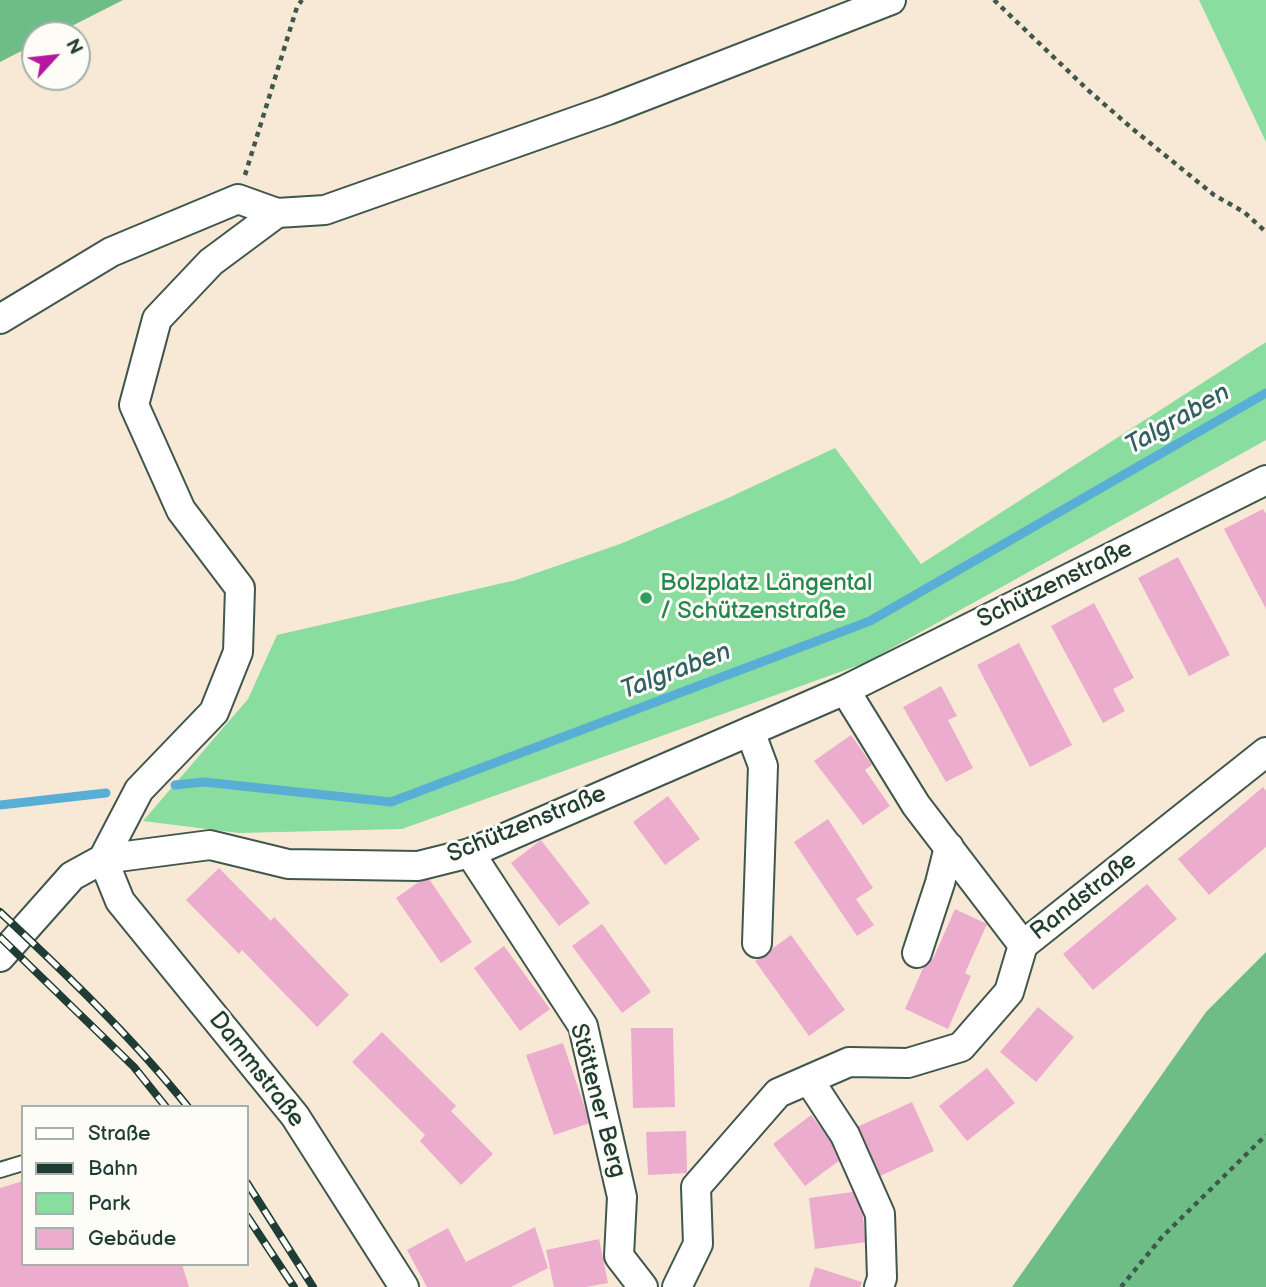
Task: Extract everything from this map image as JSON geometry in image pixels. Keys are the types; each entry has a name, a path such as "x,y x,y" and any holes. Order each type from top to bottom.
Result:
{"street":[{"path":"0,320 111,252 238,199 277,213 325,210 608,110 891,0"},
{"path":"103,859 139,790 214,712 238,652 240,587 181,510 134,405 157,319 211,262 277,213"},
{"name":"Schützenstraße","path":"0,957 72,876 103,859 210,845 288,864 418,866 470,853 845,690 1266,480"},
{"path":"845,690 916,805 1023,944"},
{"path":"750,731 763,766 757,943"},
{"name":"Randstraße","path":"677,1287 698,1244 696,1187 778,1093 849,1062 908,1063 961,1047 1009,992 1023,944 1266,752"},
{"path":"917,953 949,847"},
{"name":"Stöttener Berg","path":"470,853 583,1026 622,1197 619,1256 643,1287"},
{"name":"Dammstraße","path":"103,859 120,901 295,1116 404,1287"},
{"path":"809,1080 845,1135 880,1214 882,1278 879,1287"}],"lane":[{"path":"0,1170 21,1164"}],"path":[{"path":"238,199 297,7 302,0"},
{"path":"994,0 1134,130 1214,195 1244,212 1266,232"},
{"path":"1121,1287 1163,1237 1266,1135"}],"green space":[{"path":"0,0 123,0 82,21 21,21 21,51 0,62"},
{"path":"1199,0 1266,0 1266,142"},
{"path":"1266,342 1266,440 865,663 402,829 239,833 143,821 248,699 277,635 516,580 620,544 835,448 921,564"},
{"path":"1266,952 1266,1287 1012,1287 1206,1012"}],"building":[{"path":"1263,509 1266,514 1266,609 1224,529"},
{"path":"1178,557 1230,655 1189,676 1138,578"},
{"path":"1094,603 1134,678 1113,689 1125,711 1103,723 1051,626"},
{"path":"1019,643 1072,745 1030,767 977,665"},
{"path":"941,686 957,716 948,720 973,768 946,782 903,707"},
{"path":"851,735 872,765 865,770 890,806 863,825 814,761"},
{"path":"1263,787 1266,791 1266,847 1209,895 1178,859"},
{"path":"668,796 700,839 665,865 633,822"},
{"path":"828,819 873,888 856,899 874,925 857,936 794,842"},
{"path":"541,840 590,903 559,926 511,863"},
{"path":"219,868 271,921 274,917 349,995 317,1027 242,950 239,954 186,900"},
{"path":"427,876 472,942 441,963 396,898"},
{"path":"1147,884 1177,919 1093,990 1063,954"},
{"path":"955,909 987,924 965,973 971,976 948,1029 905,1009 928,957 933,959"},
{"path":"602,924 651,992 622,1013 572,946"},
{"path":"791,935 845,1010 809,1036 755,961"},
{"path":"504,946 550,1009 520,1031 474,968"},
{"path":"1038,1007 1074,1037 1036,1082 1000,1052"},
{"path":"631,1028 673,1028 675,1107 633,1108"},
{"path":"382,1032 456,1106 451,1111 493,1154 461,1185 420,1141 425,1135 352,1062"},
{"path":"563,1043 590,1123 554,1135 526,1055"},
{"path":"987,1068 1015,1103 967,1141 939,1106"},
{"path":"912,1102 934,1151 880,1176 857,1127"},
{"path":"811,1115 844,1157 805,1186 773,1144"},
{"path":"686,1131 687,1173 648,1175 646,1132"},
{"path":"21,1182 21,1266 183,1266 189,1287 0,1287 0,1188"},
{"path":"860,1191 866,1242 815,1249 809,1198"},
{"path":"535,1227 548,1268 511,1287 427,1287 407,1250 448,1228 466,1262"},
{"path":"599,1239 608,1283 586,1287 554,1287 546,1250"},
{"path":"815,1267 862,1282 860,1287 809,1287"}],"waterway":[{"name":"Talgraben","path":"175,785 204,782 391,802 870,621 1266,393"},
{"name":"Talgraben","path":"0,805 106,793"}],"railway":[{"path":"0,912 121,1030 186,1105"},
{"path":"0,937 134,1067 164,1105"},
{"path":"248,1185 313,1287"},
{"path":"248,1218 294,1287"}],"place":[{"name":"Bolzplatz Längental / Schützenstraße","path":"646,598"}]}
